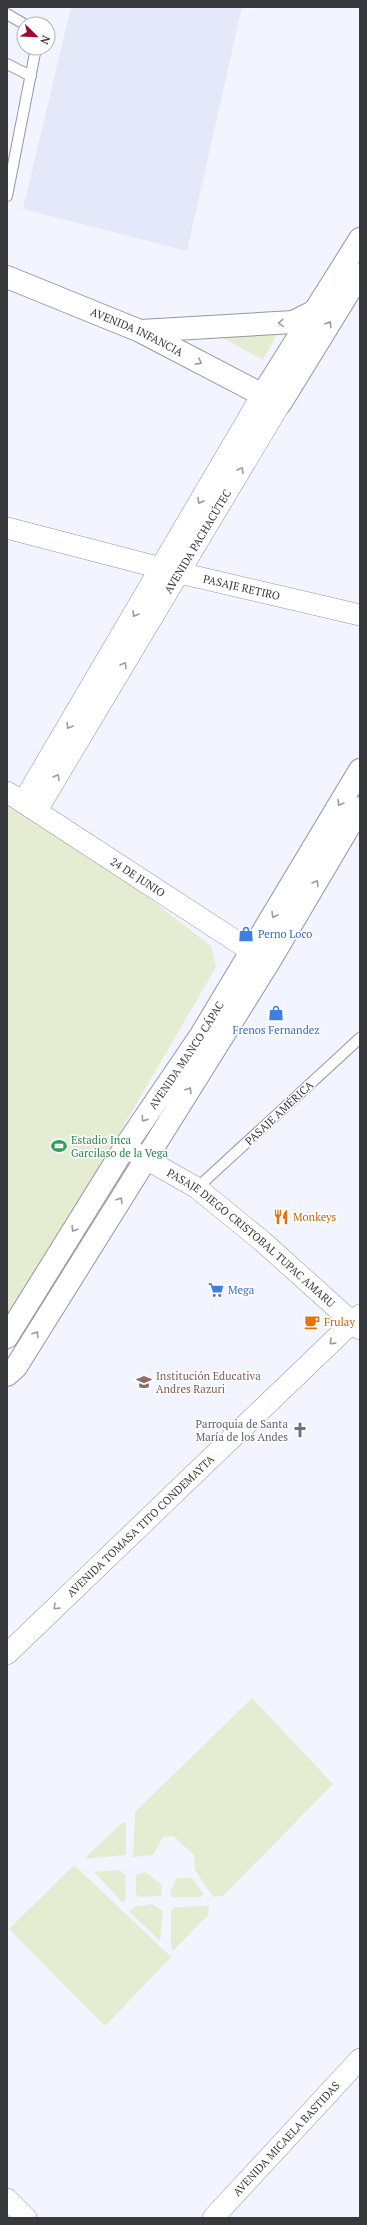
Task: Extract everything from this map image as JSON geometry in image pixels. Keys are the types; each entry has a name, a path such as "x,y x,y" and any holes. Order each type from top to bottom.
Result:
{"main road":[{"name":"AVENIDA PACHACÚTEC","path":"271,400 355,276 360,239"},
{"name":"AVENIDA PACHACÚTEC","path":"271,400 317,310 355,276"},
{"name":"AVENIDA INFANCIA","path":"7,277 140,331 271,400"},
{"path":"140,331 293,322 317,310"},
{"name":"AVENIDA MANCO CÁPAC","path":"11,1371 146,1158 261,957 360,770"},
{"name":"AVENIDA MANCO CÁPAC","path":"7,1337 125,1147 201,1035 261,957 360,808"}],"street":[{"name":"AVENIDA PACHACÚTEC","path":"22,801 171,570 271,400"},
{"name":"PASAJE RETIRO","path":"7,528 171,570 360,615"},
{"name":"24 DE JUNIO","path":"22,801 261,957"},
{"name":"PASAJE DIEGO CRISTOBAL TUPAC AMARU","path":"125,1147 197,1188 358,1322"},
{"name":"AVENIDA TOMASA TITO CONDEMAYTA","path":"7,1654 358,1322"},
{"name":"AVENIDA MICAELA BASTIDAS","path":"213,2218 360,2059"},
{"path":"7,2199 26,2218"}],"lane":[{"path":"7,14 16,19"},
{"path":"7,196 35,56"},
{"path":"7,64 31,76"},
{"name":"PASAJE AMÉRICA","path":"197,1188 360,1038"}],"shaded area":[{"path":"71,7 242,7 187,251 23,209"}],"green space":[{"path":"277,334 263,360 223,338"},
{"name":"Estadio Inca Garcilaso de la Vega","path":"7,794 74,840 211,946 216,967 7,1326"},
{"path":"252,1698 333,1784 223,1896 213,1897 195,1870 194,1855 173,1836 163,1837 153,1855 133,1857 135,1812"},
{"path":"123,1822 126,1824 126,1855 84,1859"},
{"path":"74,1865 171,1957 105,2026 9,1929"},
{"path":"119,1870 125,1875 126,1899 123,1903 94,1872"},
{"path":"145,1872 162,1885 161,1896 140,1897 136,1895 136,1875"},
{"path":"177,1878 192,1878 204,1895 200,1897 172,1897 170,1892"},
{"path":"152,1904 163,1911 160,1941 129,1911 135,1907"},
{"path":"209,1906 208,1915 174,1950 171,1948 171,1911 175,1907"}],"place":[{"name":"Perno Loco","path":"246,934"},
{"name":"Frenos Fernandez","path":"276,1013"},
{"name":"Estadio Inca Garcilaso de la Vega","path":"59,1146"},
{"name":"Monkeys","path":"281,1217"},
{"name":"Mega","path":"216,1290"},
{"name":"Frulay","path":"312,1322"},
{"name":"Institución Educativa Andres Razuri","path":"144,1382"},
{"name":"Parroquia de Santa María de los Andes","path":"300,1430"}]}
